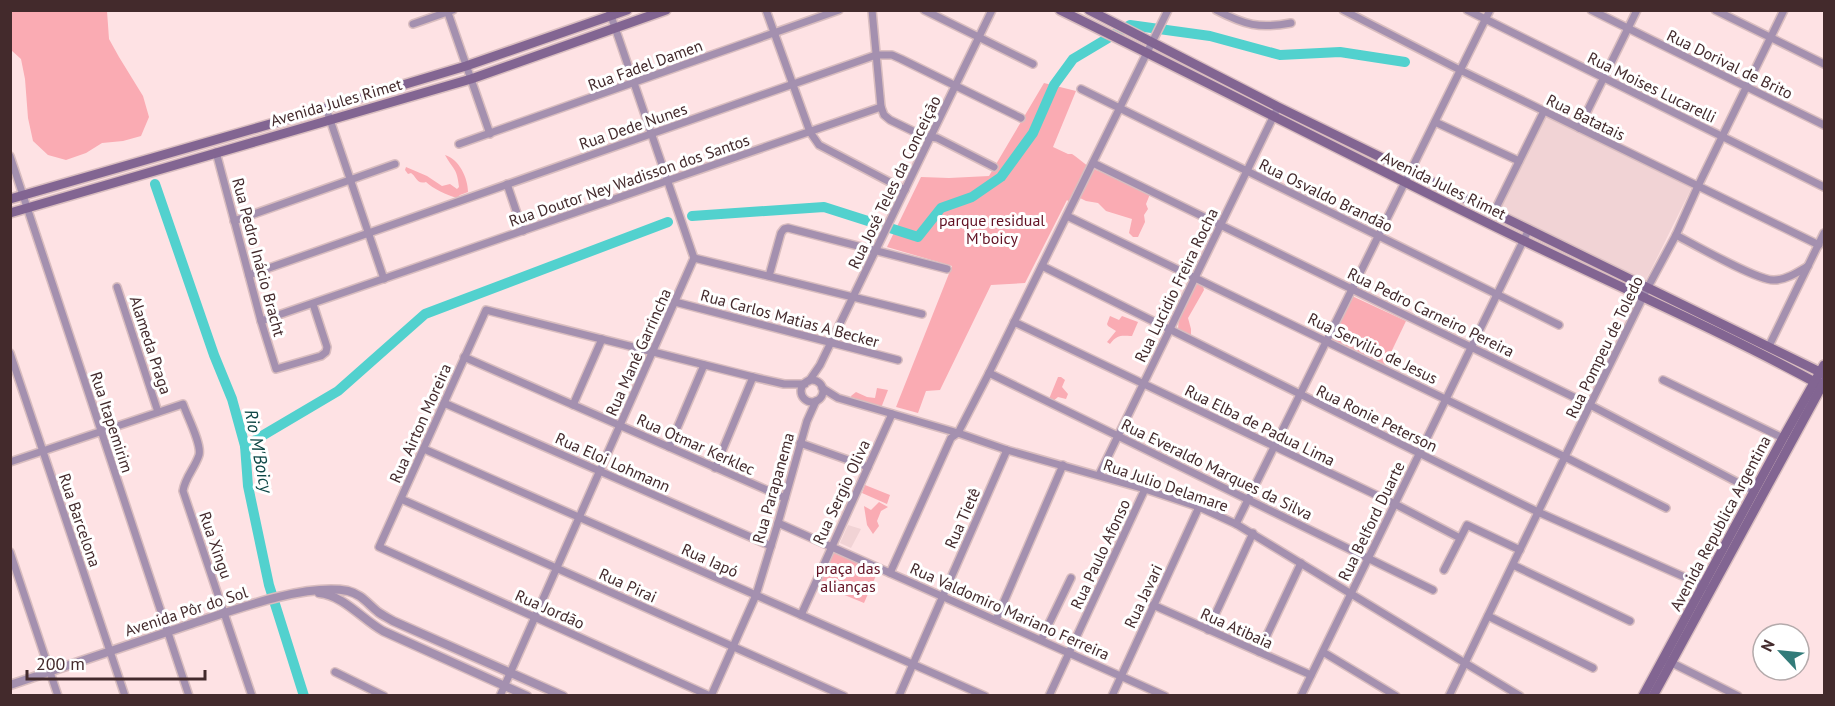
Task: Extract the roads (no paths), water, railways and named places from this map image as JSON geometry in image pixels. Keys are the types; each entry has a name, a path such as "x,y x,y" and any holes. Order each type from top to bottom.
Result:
{"main road":[{"name":"Avenida Jules Rimet","path":"10,199 466,66 610,13 627,10"},
{"name":"Avenida Jules Rimet","path":"10,213 471,79 666,10"},
{"name":"Avenida Jules Rimet","path":"1060,10 1529,229 1822,384"},
{"name":"Avenida Jules Rimet","path":"1089,10 1153,42 1405,183 1523,241 1823,370"},
{"name":"Avenida Republica Argentina","path":"1707,587 1755,510 1822,384 1823,370"},
{"name":"Avenida Republica Argentina","path":"1643,696 1667,661 1783,438 1822,384"},
{"path":"1754,491 1756,494 1753,504 1755,510"},
{"name":"Avenida Republica Argentina","path":"1653,696 1667,661"}],"street":[{"path":"766,10 810,132 819,145 905,190"},
{"name":"Rua Fadel Damen","path":"459,144 839,10"},
{"path":"872,10 881,107 884,115 923,136 937,138 994,167"},
{"path":"924,10 1033,64"},
{"name":"Rua José Teles da Conceição","path":"807,382 820,366 992,10"},
{"path":"890,573 951,438 958,433 989,374 1168,10"},
{"path":"1216,10 1250,25 1276,26 1291,23"},
{"name":"Rua Batatais","path":"1344,10 1460,70 1819,245"},
{"name":"Rua Moises Lucarelli","path":"1467,10 1824,187"},
{"path":"1236,524 1490,10"},
{"name":"Rua Dorival de Brito","path":"1591,10 1824,125"},
{"path":"1579,128 1637,10"},
{"path":"1715,10 1824,64"},
{"name":"Rua Pompeu de Toledo","path":"1449,696 1784,10"},
{"path":"413,24 449,11 490,134"},
{"path":"610,13 694,258 922,314"},
{"path":"876,55 892,55 1021,118"},
{"name":"Rua Dede Nunes","path":"249,274 876,55"},
{"name":"Rua Osvaldo Brandão","path":"1081,89 1559,325"},
{"name":"Rua Doutor Ney Wadisson dos Santos","path":"261,321 881,107"},
{"path":"326,108 384,279"},
{"name":"Rua Lucidio Freira Rocha","path":"1099,475 1276,111"},
{"path":"1494,212 1544,111"},
{"path":"1435,122 1519,161"},
{"name":"Rua Pedro Inácio Bracht","path":"216,152 276,369 321,356 326,352 327,347 313,304"},
{"name":"Rua Itapemirim","path":"10,156 189,696"},
{"name":"Rua Pedro Carneiro Pereira","path":"1093,163 1590,405 1754,491"},
{"path":"234,220 395,164"},
{"path":"507,184 523,231"},
{"name":"Rua Servilio de Jesus","path":"1067,216 1328,341 1666,508"},
{"path":"769,276 781,233 788,228 947,269"},
{"name":"Rua Belford Duarte","path":"1301,696 1529,229"},
{"path":"1769,346 1824,233"},
{"path":"1676,235 1771,281 1783,279 1808,266"},
{"name":"Rua Mané Garrincha","path":"500,696 694,258"},
{"name":"Rua Ronie Peterson","path":"1042,266 1538,512 1707,587"},
{"name":"Alameda Praga","path":"117,287 158,412"},
{"name":"Rua Carlos Matias A Becker","path":"675,302 898,360"},
{"name":"Rua Airton Moreira","path":"380,548 486,310 602,339"},
{"name":"Rua Elba de Padua Lima","path":"1014,322 1395,504 1460,538"},
{"path":"573,405 602,339 784,384 807,382 820,386"},
{"name":"Rua Barcelona","path":"10,353 125,696"},
{"name":"Rua Otmar Kerklec","path":"464,357 785,498"},
{"path":"669,447 704,365"},
{"name":"Rua José Teles da Conceição","path":"820,366 820,386"},
{"name":"Rua Everaldo Marques da Silva","path":"989,374 1433,590"},
{"path":"716,468 753,377"},
{"path":"1663,380 1783,438"},
{"name":"Rua Parapanema","path":"807,382 802,388 807,421"},
{"path":"784,384 804,397"},
{"name":"Rua Parapanema","path":"710,696 756,595 800,443 807,421 818,400 820,386"},
{"name":"Rua Julio Delamare","path":"820,386 838,398 1199,507 1253,533 1520,696"},
{"name":"Rua Julio Delamare","path":"804,397 818,400 838,398"},
{"name":"Rua Eloi Lohmann","path":"444,403 771,546"},
{"name":"Rua Xingu","path":"158,412 183,404 199,447 198,456 185,481 183,491 252,696"},
{"path":"10,462 158,412"},
{"name":"Rua Sergio Oliva","path":"801,615 892,414"},
{"path":"800,443 867,467"},
{"name":"Rua Iapó","path":"424,449 985,696"},
{"name":"Rua Tietê","path":"899,696 1007,450"},
{"path":"996,620 1063,465"},
{"name":"Rua Paulo Afonso","path":"1049,696 1145,489"},
{"name":"Rua Pirai","path":"401,499 844,696"},
{"name":"Rua Javari","path":"1112,696 1199,507"},
{"name":"Rua Valdomiro Mariano Ferreira","path":"778,523 1165,696"},
{"path":"1444,570 1467,525 1520,550"},
{"path":"1208,630 1253,533"},
{"name":"Rua Jordão","path":"380,548 710,696"},
{"path":"10,552 58,696"},
{"path":"1259,652 1301,563"},
{"path":"1513,565 1630,621"},
{"path":"1041,640 1071,578"},
{"name":"Avenida Pôr do Sol","path":"10,685 225,613 283,596 321,590 351,592"},
{"name":"Avenida Pôr do Sol","path":"304,592 334,597 369,623 393,636 527,696"},
{"path":"348,606 351,592 393,621 563,696"},
{"name":"Rua Atibaia","path":"1153,605 1311,675"},
{"path":"369,623 377,612"},
{"path":"1488,616 1593,668"},
{"path":"1323,652 1396,696"},
{"path":"1667,661 1738,696"},
{"path":"335,672 384,696"}],"waterway":[{"path":"692,216 824,207 918,237 941,208 972,197 1001,177 1033,133 1054,85 1073,59 1130,25 1210,36 1280,55 1340,52 1405,62"},
{"name":"Rio M'Boicy","path":"155,184 214,355 232,399 245,446 248,486 269,585 304,696"},
{"path":"245,446 338,391 425,314 668,222"}],"park label":[{"name":"parque residual M'boicy","path":"992,229"},
{"name":"praça das alianças","path":"848,577"}]}
